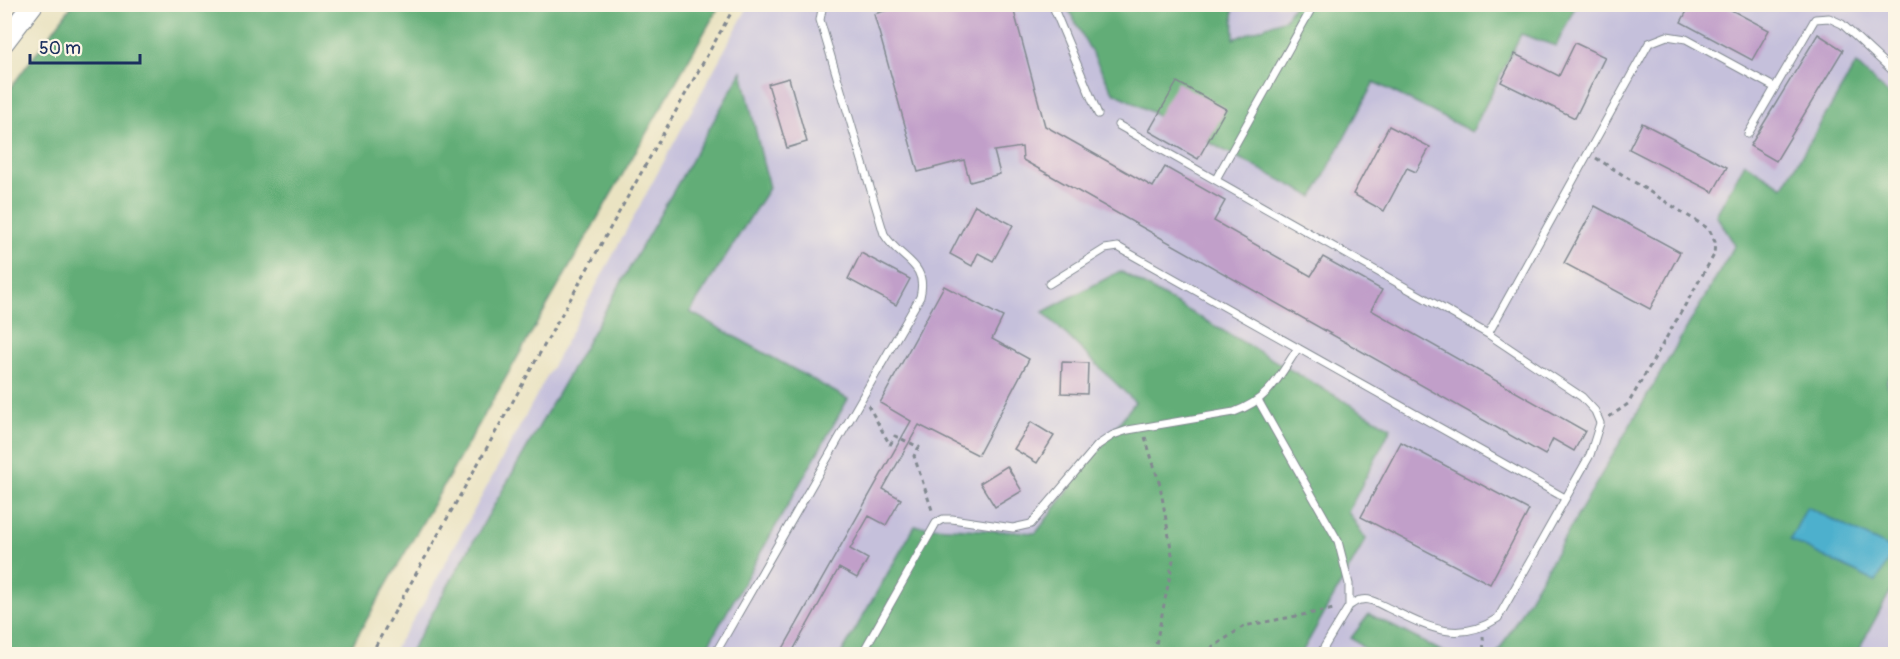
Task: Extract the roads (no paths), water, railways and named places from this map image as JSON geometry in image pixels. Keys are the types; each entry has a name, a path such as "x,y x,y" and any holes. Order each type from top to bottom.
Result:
{"main road":[{"path":"4,42 33,4"}],"lane":[{"path":"715,654 920,297 923,284 920,273 890,245 884,234 820,20 823,4"},
{"path":"1052,4 1098,114"},
{"path":"1216,179 1314,4"},
{"path":"1748,134 1815,20 1829,18 1842,24 1896,74"},
{"path":"1488,334 1649,43 1667,36 1686,39 1774,87"},
{"path":"1118,125 1488,334 1582,397 1595,411 1600,423 1590,455 1498,618 1483,628 1462,631 1432,629 1371,600 1360,600 1348,606"},
{"path":"1049,284 1105,249 1118,247 1565,498"},
{"path":"862,654 936,523 943,519 952,519 1013,528 1031,524 1098,445 1113,435 1142,427 1234,412 1258,400 1272,387 1298,348"},
{"path":"1258,400 1338,541 1349,584 1348,606 1320,654"}],"water":[{"path":"1807,507 1894,550 1876,582 1790,540"}]}
